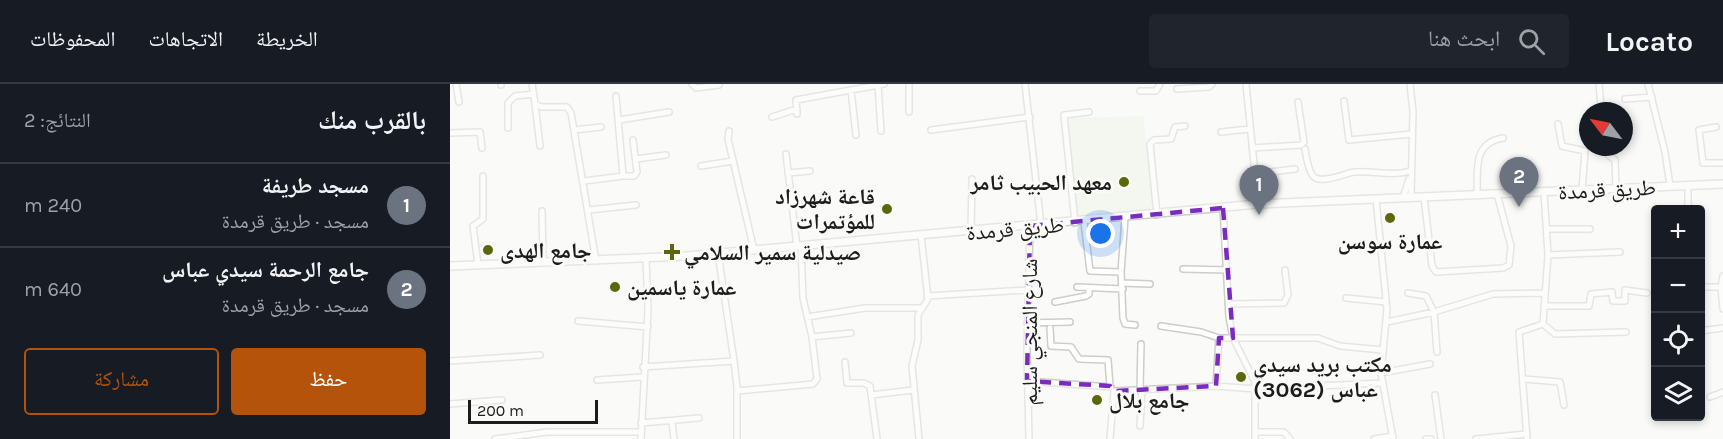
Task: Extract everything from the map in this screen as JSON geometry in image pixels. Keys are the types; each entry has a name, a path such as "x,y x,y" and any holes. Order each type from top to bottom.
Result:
{"main road":[{"name":"طريق قرمدة","path":"450,266 596,261 718,253 1076,223 1258,204 1723,184"}],"street":[{"path":"456,84 459,102"},
{"path":"532,84 540,146"},
{"path":"838,84 838,92"},
{"path":"909,84 909,112"},
{"path":"1025,84 1041,225"},
{"path":"1140,91 1156,91 1160,84"},
{"path":"1177,89 1212,84"},
{"path":"1245,84 1258,204"},
{"path":"1407,197 1412,134 1410,84"},
{"path":"1599,84 1600,102"},
{"path":"1648,84 1665,152 1670,186"},
{"path":"694,86 719,85"},
{"path":"772,117 797,111 796,100 881,85 881,131"},
{"path":"851,90 856,135"},
{"path":"508,128 508,103 515,96 534,94"},
{"path":"616,96 623,176"},
{"path":"1625,99 1652,97"},
{"path":"1344,101 1349,140 1412,134"},
{"path":"1252,148 1301,145 1304,142 1299,102"},
{"path":"535,104 542,107 567,107 571,113 596,261"},
{"path":"619,120 669,112"},
{"path":"1076,223 1064,115 1089,112"},
{"path":"931,130 1030,117"},
{"path":"1558,124 1558,141 1562,146 1585,151 1582,190"},
{"path":"1157,215 1150,144 1154,140 1171,139 1175,128 1185,126"},
{"path":"574,130 601,127"},
{"path":"1716,127 1699,130 1702,163 1723,163"},
{"path":"1221,132 1249,129"},
{"path":"729,131 728,139 754,250"},
{"path":"450,133 480,132 482,148"},
{"path":"1477,195 1482,149 1491,140 1503,138"},
{"path":"584,181 634,176 636,159 633,140"},
{"path":"1305,149 1313,176 1317,178 1339,178 1353,172 1410,173"},
{"path":"737,391 815,382 812,338 803,298 799,246 786,154"},
{"path":"636,159 666,155"},
{"path":"1610,156 1615,160 1616,189"},
{"path":"700,166 733,161"},
{"path":"1255,174 1294,169"},
{"path":"788,173 810,171"},
{"path":"478,265 473,226 483,219 483,176"},
{"path":"971,231 972,179"},
{"path":"1688,186 1688,205"},
{"path":"1543,324 1548,255 1544,192"},
{"path":"1424,197 1434,269 1443,273 1503,268 1509,265 1510,246 1497,194"},
{"path":"1374,439 1393,438 1381,373 1387,322 1376,199"},
{"path":"589,210 636,205"},
{"path":"1223,208 1228,304 1233,338 1252,372 1256,389 1255,436 1284,432 1290,439"},
{"path":"542,211 543,262"},
{"path":"1125,218 1121,272 1124,322 1136,325"},
{"path":"1084,222 1090,271 1121,272"},
{"name":"شارع المنجي سليم","path":"1029,439 1027,322 1030,226"},
{"path":"1548,229 1590,229"},
{"path":"920,439 912,363 918,340 918,315 927,304 921,235"},
{"path":"1548,255 1620,252"},
{"path":"718,253 734,361 737,391 737,439"},
{"path":"495,439 554,432 641,436 642,377 648,327 646,258"},
{"path":"1183,269 1228,270"},
{"path":"1228,304 1284,303 1288,296 1286,270"},
{"path":"1723,276 1721,287 1723,309"},
{"path":"1077,288 1150,284"},
{"path":"1705,287 1721,287"},
{"path":"1055,302 1086,296 1089,294 1089,288"},
{"path":"927,296 1028,290"},
{"path":"1544,306 1588,306 1591,294 1605,292 1612,292 1613,301 1625,301 1625,291 1647,293"},
{"path":"1408,293 1424,294 1434,312 1437,352"},
{"path":"1387,322 1434,312 1493,294 1544,293"},
{"path":"1346,298 1386,302"},
{"path":"807,316 871,308 922,309"},
{"path":"578,321 648,327"},
{"path":"1027,322 1070,322"},
{"path":"1543,324 1555,334 1626,332"},
{"path":"1476,439 1527,436 1519,332 1543,324"},
{"path":"1161,326 1201,332 1219,338 1318,339 1340,346 1383,350"},
{"path":"1050,328 1051,346 1071,347 1079,359 1108,360 1112,389 1110,439"},
{"path":"1705,330 1723,328"},
{"path":"812,338 851,333"},
{"path":"1216,386 1219,338"},
{"path":"1140,426 1141,344"},
{"path":"450,361 540,355"},
{"path":"643,367 734,361"},
{"path":"845,363 848,383 867,383 871,395 877,439"},
{"path":"1381,373 1430,364"},
{"path":"597,380 642,377"},
{"path":"1524,380 1560,382 1564,405"},
{"path":"1027,381 1112,389 1216,386 1256,389 1382,383"},
{"path":"871,395 914,390"},
{"path":"1710,397 1723,393"},
{"path":"1435,395 1440,439"},
{"path":"450,404 502,400"},
{"path":"641,423 699,418"},
{"path":"672,422 674,439"},
{"path":"554,432 554,439"},
{"path":"1426,439 1431,439"}],"highlighted area":[{"path":"1223,208 1233,338 1219,338 1216,386 1114,391 1110,386 1027,381 1030,226"}],"shaded area":[{"name":"معهد الحبيب ثامر","path":"1143,116 1154,206 1150,209 1076,216 1065,118"}],"place":[{"name":"معهد الحبيب ثامر","path":"1124,182"},
{"name":"جامع الرحمة سيدي عباس","path":"1519,207"},
{"name":"قاعة شهرزاد للمؤتمرات","path":"887,209"},
{"name":"مسجد طريفة","path":"1259,215"},
{"name":"عمارة سوسن","path":"1390,218"},
{"name":"جامع الهدى","path":"488,250"},
{"name":"صيدلية سمير السلامي","path":"672,252"},
{"name":"عمارة ياسمين","path":"615,287"},
{"name":"مكتب بريد سيدي عباس (3062)","path":"1241,377"},
{"name":"جامع بلال","path":"1097,400"}]}
